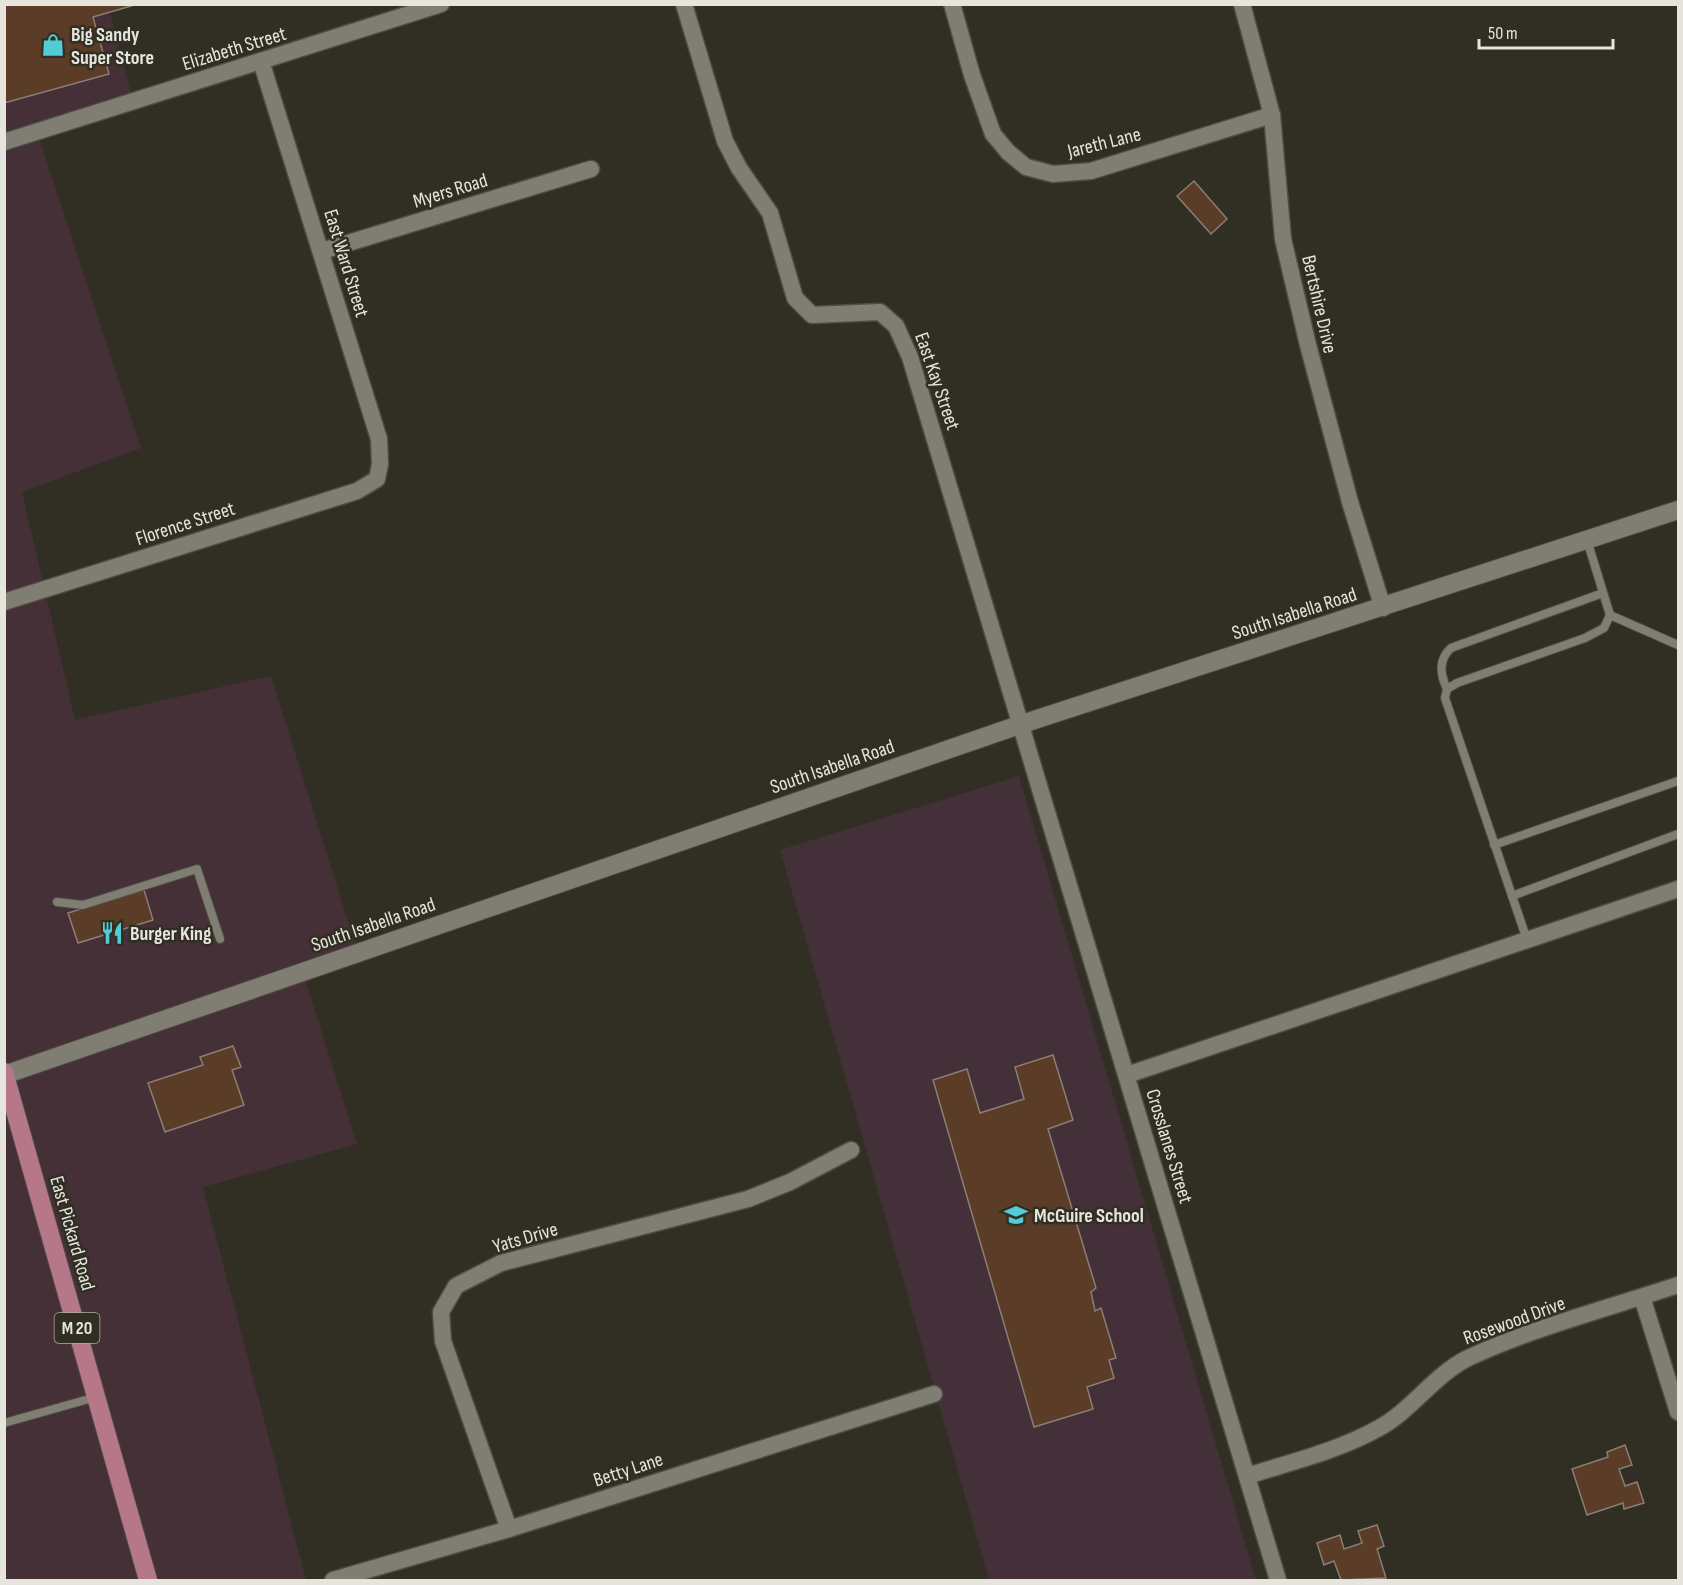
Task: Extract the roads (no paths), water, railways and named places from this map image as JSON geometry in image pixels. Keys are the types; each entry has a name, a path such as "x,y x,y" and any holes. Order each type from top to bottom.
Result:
{"main road":[{"name":"South Isabella Road","path":"5,1074 1023,724 1678,510"},
{"name":"East Pickard Road","path":"5,1074 148,1581"}],"street":[{"name":"Elizabeth Street","path":"4,142 441,4"},
{"name":"East Kay Street","path":"684,4 725,141 739,168 770,213 795,298 812,315 880,312 896,326 910,357 1023,724"},
{"name":"Jareth Lane","path":"952,4 993,134 1026,167 1053,174 1091,171 1272,115"},
{"name":"Bertshire Drive","path":"1242,4 1272,115 1283,239 1347,490 1383,608"},
{"name":"East Ward Street","path":"261,61 379,439 380,464 377,479"},
{"name":"Myers Road","path":"322,252 591,169"},
{"name":"Florence Street","path":"4,602 357,491 377,479"},
{"name":"Crosslanes Street","path":"1023,724 1278,1581"},
{"path":"1127,1075 1678,889"},
{"name":"Yats Drive","path":"509,1529 442,1341 441,1312 456,1286 501,1263 748,1199 790,1182 851,1150"},
{"name":"Rosewood Drive","path":"1247,1476 1341,1445 1380,1428 1443,1375 1466,1359 1678,1285"},
{"path":"1642,1297 1678,1412"},
{"name":"Betty Lane","path":"333,1581 509,1529 934,1394"}],"lane":[{"path":"1447,689 1457,683 1585,638 1604,628 1610,615 1587,540"},
{"path":"1527,940 1445,698 1447,689 1442,679 1441,666 1444,655 1451,648 1603,593"},
{"path":"1610,615 1678,645"},
{"path":"1494,844 1678,781"},
{"path":"1512,896 1678,834"},
{"path":"57,902 82,905 197,869 220,939"},
{"path":"4,1422 96,1397"}],"place":[{"name":"Big Sandy Super Store","path":"53,45"},
{"name":"Burger King","path":"112,933"},
{"name":"McGuire School","path":"1016,1215"}]}
